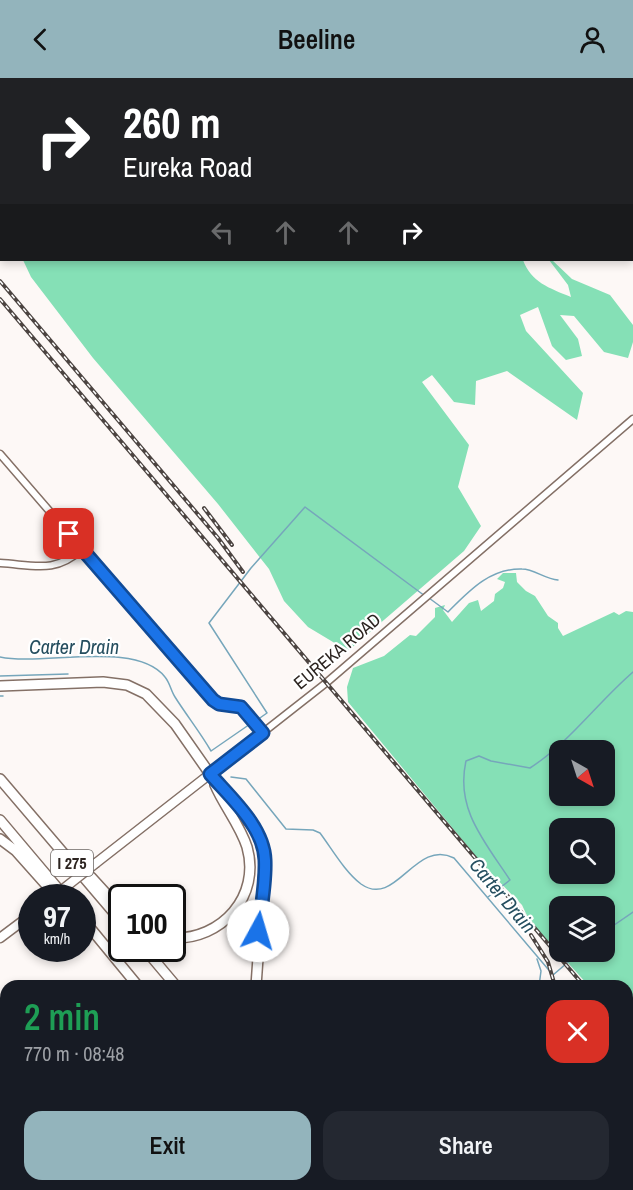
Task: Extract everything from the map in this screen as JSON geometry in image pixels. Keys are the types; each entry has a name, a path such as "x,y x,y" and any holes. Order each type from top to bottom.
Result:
{"highway":[{"path":"0,686 103,682 136,688 164,711 210,774 253,826 264,850 256,980"},
{"path":"186,937 198,936 220,926 232,915 243,899 249,882 250,865 245,841 210,774"},
{"name":"I 275","path":"0,779 108,905"},
{"path":"22,804 108,896"},
{"name":"I 275","path":"0,820 54,884"},
{"path":"0,839 16,851 44,884"},
{"path":"96,935 108,950"},
{"path":"96,940 108,952"},
{"path":"118,962 133,980"},
{"path":"156,962 171,980"}],"main road":[{"name":"EUREKA ROAD","path":"71,884 210,774"},
{"path":"0,938 18,924"}],"street":[{"name":"EUREKA ROAD","path":"210,774 326,683 633,419"},
{"path":"0,454 213,700 219,704 241,707 263,733"},
{"path":"0,563 60,565 82,549"}],"green space":[{"path":"23,261 523,261 526,268 536,279 571,297 568,285 550,261 553,261 572,279 610,295 633,325 633,342 628,358 604,352 574,316 560,315 578,339 582,356 566,360 552,346 538,307 520,315 526,331 583,393 577,420 507,371 476,381 475,405 454,402 432,375 422,382 469,445 458,487 481,526 464,551 348,651 308,627 284,601 269,569 218,504 93,358 31,277"},
{"path":"503,573 516,573 517,582 535,596 548,616 558,623 563,636 614,612 619,615 626,611 633,612 633,980 583,980 567,962 615,962 615,896 549,896 549,942 529,920 522,905 484,866 348,702 347,687 353,668 384,656 410,635 416,636 435,617 435,608 445,605 443,610 452,622 469,603 478,600 481,611 494,601 495,594 503,588 505,582 497,579"}],"waterway":[{"path":"257,720 267,713 209,623 251,568 305,507 425,596"},
{"path":"429,598 448,612 481,582 500,572 510,570 526,569 558,580"},
{"name":"Carter Drain","path":"0,657 18,659 111,657 133,660 151,666 167,679 175,697 211,751 253,722"},
{"path":"488,897 510,880 482,838 468,810 464,778 466,761 479,756 491,761 530,768 571,734 633,672"},
{"path":"0,676 68,674"},
{"name":"Carter Drain","path":"231,777 246,779 286,829 313,830 320,833 355,879 373,889 385,888 428,857 440,854 454,858 553,975 568,962"},
{"name":"Carter Drain","path":"615,924 633,912"},
{"path":"537,959 541,971 540,980"}],"railway":[{"path":"0,281 218,538 243,572"},
{"path":"0,299 579,980"},
{"path":"204,508 232,545"},
{"path":"531,935 548,962 553,980"}],"route":[{"path":"69,534 213,700 219,704 241,707 263,733 210,774 248,819 262,843 265,859 258,931"}]}
